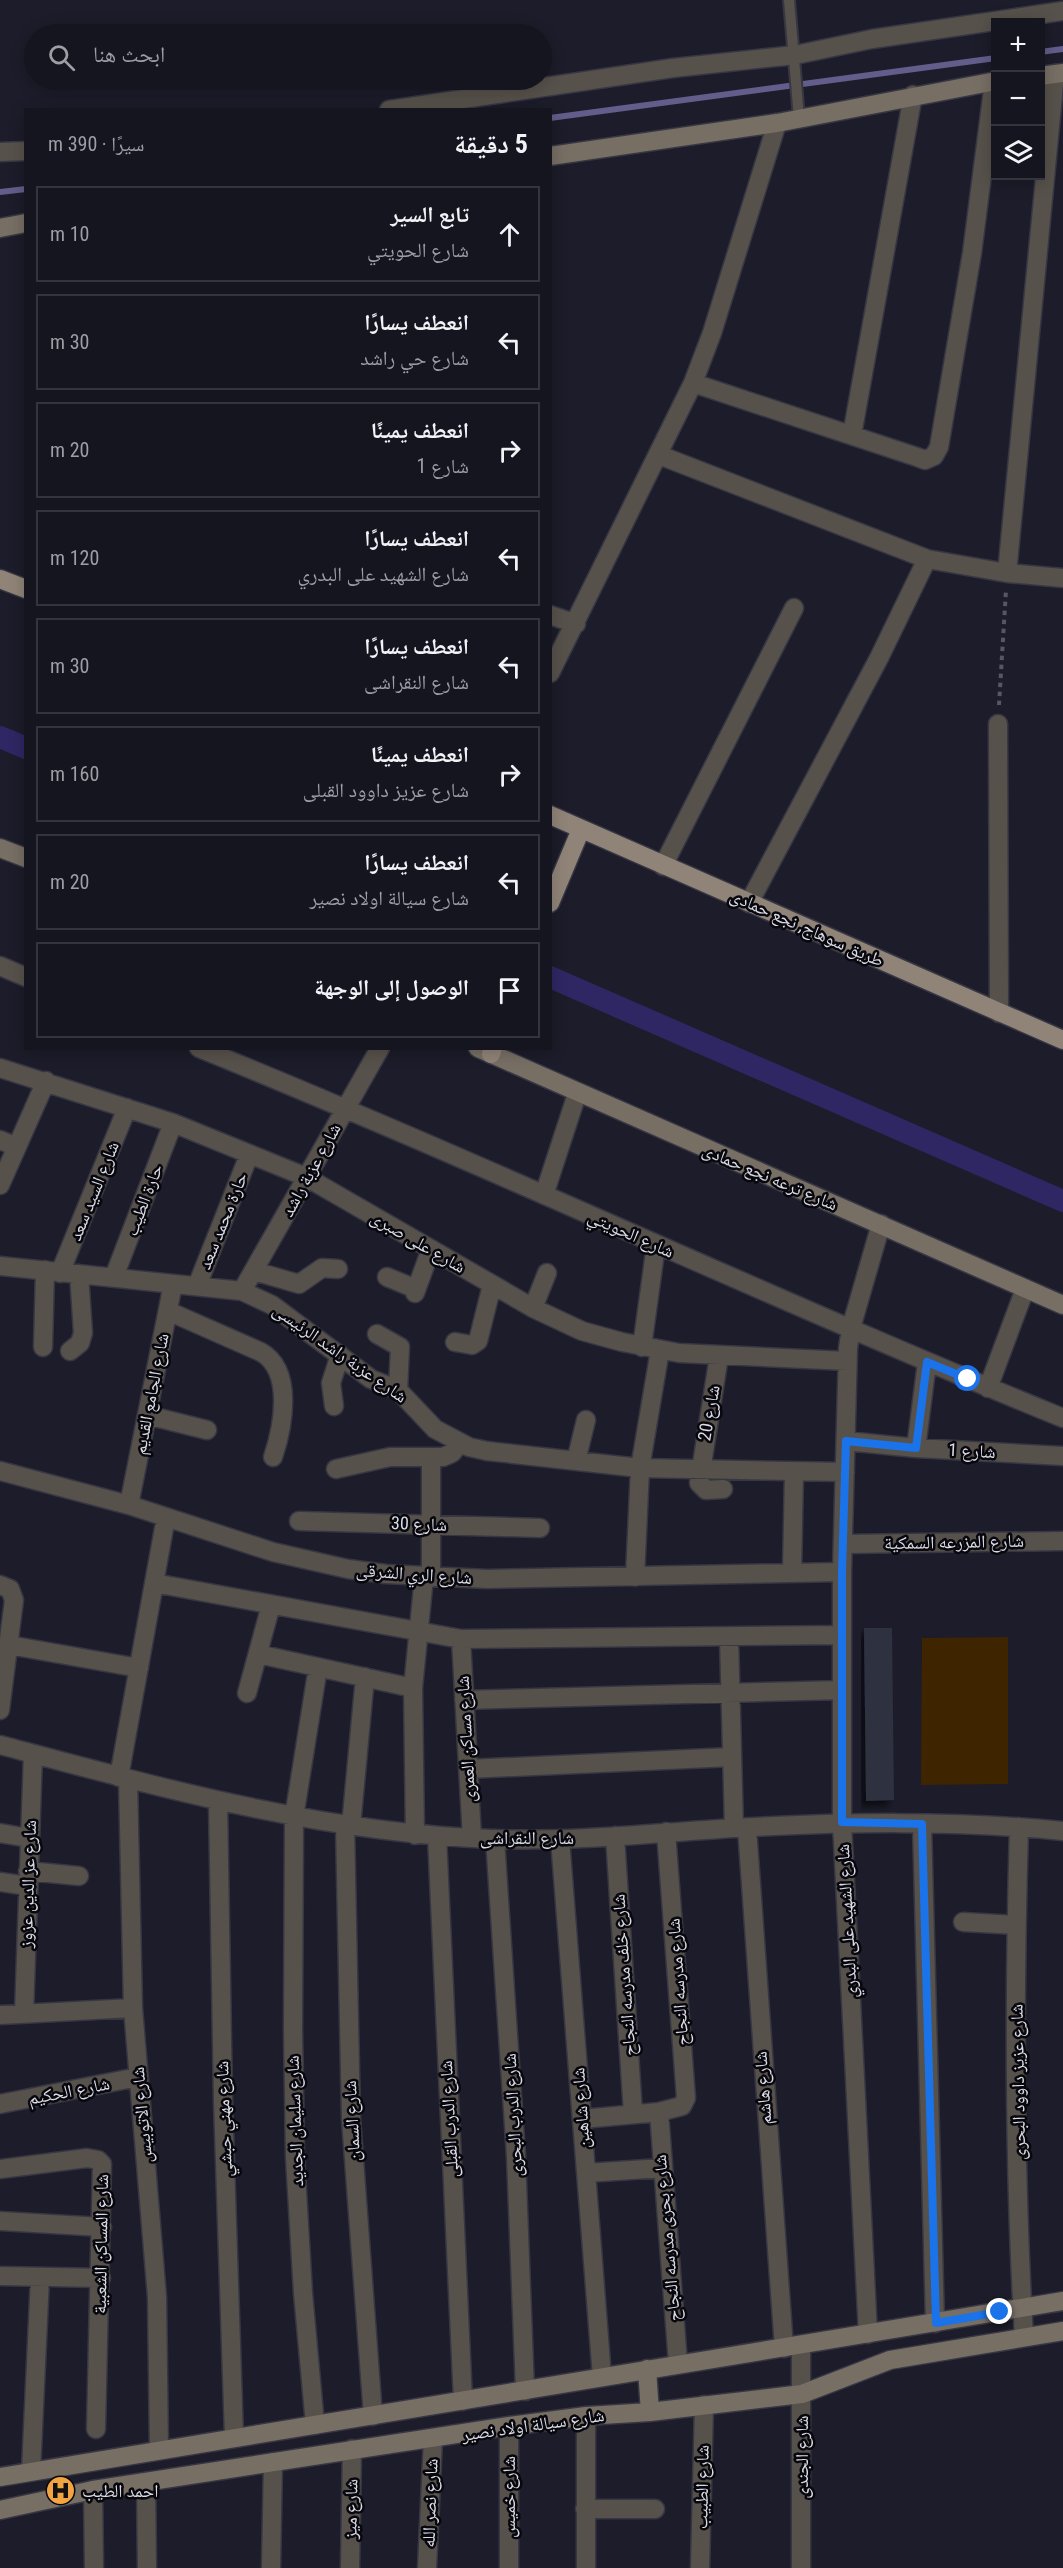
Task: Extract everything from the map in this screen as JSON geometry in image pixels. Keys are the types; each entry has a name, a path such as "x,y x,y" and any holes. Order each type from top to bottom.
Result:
{"main road":[{"path":"552,156 777,123 799,111 991,83"},
{"path":"0,228 24,223"},
{"path":"0,579 24,587"},
{"name":"طريق سوهاج, نجع حمادى","path":"552,816 1063,1040"},
{"path":"552,899 581,829"},
{"path":"0,848 24,857"},
{"name":"شارع ترعه نجع حمادى","path":"487,1050 577,1094 881,1224 1063,1305"},
{"name":"شارع سيالة اولاد نصير","path":"0,2477 1063,2301"},
{"name":"شارع سيالة اولاد نصير","path":"0,2510 93,2490 509,2426 802,2394 890,2360 1063,2331"},
{"path":"647,2369 650,2412"}],"street":[{"path":"552,86 673,68 795,63 872,39 1063,11"},
{"path":"1007,573 1053,74"},
{"path":"403,108 524,90"},
{"path":"852,435 913,95"},
{"path":"693,382 925,460 934,456 939,447 972,253 991,112"},
{"path":"552,670 693,382 712,333 777,123"},
{"path":"0,152 24,151"},
{"path":"659,455 927,560 1007,573 1063,578"},
{"path":"749,903 879,658 927,560"},
{"path":"663,866 794,608"},
{"path":"552,616 576,624"},
{"path":"998,724 999,1013"},
{"path":"0,966 24,976"},
{"name":"شارع الحويتي","path":"204,1050 346,1108 656,1245 1063,1418"},
{"name":"شارع عزبة راشد","path":"242,1291 379,1050"},
{"name":"شارع على صبرى","path":"0,1068 173,1124 306,1178 533,1308 582,1331 651,1349 719,1356 847,1361"},
{"path":"0,1185 8,1143 46,1082"},
{"path":"544,1195 577,1094"},
{"name":"شارع السيد سعد","path":"52,1272 127,1108"},
{"name":"حارة الطيب","path":"114,1277 173,1124"},
{"name":"حارة محمد سعد","path":"197,1286 249,1155"},
{"name":"شارع الشهيد على البدري","path":"868,2334 842,1822 842,1572 847,1361 851,1328 881,1224"},
{"path":"635,1576 640,1468 651,1349 656,1245"},
{"path":"387,1277 416,1291 431,1249"},
{"name":"شارع عزبة راشد الرئيسى","path":"0,1266 242,1291 272,1305 372,1379 398,1390 435,1429 460,1443 487,1451 640,1468 699,1471 845,1472"},
{"path":"254,1271 299,1284 322,1268 338,1269"},
{"path":"43,1347 52,1272"},
{"path":"533,1308 547,1273"},
{"path":"70,1351 80,1343 83,1333 79,1274"},
{"name":"شارع الجامع القديم","path":"129,1505 173,1284"},
{"path":"455,1342 472,1345 478,1341 492,1285"},
{"path":"988,1388 1025,1288"},
{"path":"168,1311 261,1352 273,1361 279,1370 282,1411 273,1457"},
{"path":"377,1334 400,1347 398,1390"},
{"path":"334,1406 331,1383 340,1355"},
{"name":"شارع 20","path":"699,1471 719,1356"},
{"path":"916,1448 927,1362"},
{"path":"147,1415 207,1430"},
{"path":"576,1461 586,1420"},
{"name":"شارع 1","path":"846,1441 916,1448 1063,1456"},
{"path":"336,1468 390,1457 447,1456 460,1443"},
{"path":"415,1834 413,1688 418,1632 428,1578 431,1458"},
{"name":"شارع الري الشرقى","path":"0,1471 129,1505 237,1541 310,1562 348,1569 428,1578 842,1572"},
{"path":"699,1471 702,1487 706,1490 723,1490"},
{"path":"792,1574 794,1472"},
{"name":"شارع الاتوبيس","path":"159,2449 157,2286 133,2008 124,1778 138,1668 166,1517"},
{"name":"شارع 30","path":"299,1521 540,1528"},
{"name":"شارع المزرعه السمكية","path":"844,1544 1063,1541"},
{"path":"154,1583 460,1639 842,1635"},
{"path":"0,1585 10,1589 14,1600 0,1710"},
{"path":"247,1693 271,1605"},
{"name":"شارع هاشم","path":"729,1637 732,1757 792,2347"},
{"name":"شارع مساكن العمرى","path":"460,1639 472,1838"},
{"path":"9,1645 138,1668"},
{"path":"258,1654 413,1688"},
{"name":"شارع سليمان الجديد","path":"315,2425 303,2293 295,2157 294,1817 318,1667"},
{"name":"شارع السمان","path":"364,1677 348,1826 351,2120 373,2416"},
{"path":"464,1700 842,1690"},
{"name":"شارع النقراشى","path":"0,1745 218,1802 348,1826 437,1836 560,1839 842,1822 1019,1827 1063,1831"},
{"name":"شارع عز الدين عزوز","path":"24,2014 33,1754"},
{"path":"468,1769 732,1757"},
{"name":"شارع مهني حبشي","path":"218,1802 221,2025 234,2437"},
{"path":"922,1824 936,2323"},
{"name":"شارع عزيز داوود البحرى","path":"1019,1827 1016,1925 1024,2337"},
{"name":"شارع مدرسه النجاح","path":"659,2112 682,2106 687,2094 666,1832"},
{"path":"0,1833 29,1838"},
{"name":"شارع الدرب القبلى","path":"437,1836 463,2401"},
{"name":"شارع خلف مدرسه النجاح","path":"615,1836 633,2114"},
{"name":"شارع الدرب البحرى","path":"495,1839 516,2156 525,2391"},
{"name":"شارع شاهين","path":"560,1839 602,2377"},
{"path":"0,1882 28,1878 80,1876"},
{"path":"963,1922 1016,1925"},
{"path":"0,2015 133,2008"},
{"name":"شارع الحكيم","path":"0,2104 138,2077"},
{"path":"582,2119 659,2112"},
{"name":"شارع بحرى مدرسه النجاح","path":"659,2112 678,2364"},
{"name":"شارع المساكن الشعبية","path":"0,2169 87,2158 98,2160 103,2170 96,2429"},
{"path":"586,2173 662,2168"},
{"path":"0,2221 102,2227"},
{"path":"0,2276 101,2278"},
{"path":"31,2471 40,2277"},
{"name":"شارع الجندى","path":"792,2347 802,2394 801,2568"},
{"name":"شارع الطبيب","path":"700,2568 704,2405"},
{"path":"586,2416 586,2568"},
{"name":"شارع خميس","path":"509,2426 509,2568"},
{"name":"شارع نصر الله","path":"427,2568 433,2439"},
{"name":"شارع ميز","path":"350,2568 351,2450"},
{"path":"271,2568 273,2462"},
{"path":"146,2482 147,2568"},
{"path":"93,2490 94,2568"},
{"path":"585,2509 655,2509"}],"lane":[{"path":"789,0 799,111"}],"path":[{"path":"998,724 1007,573"}],"shaded area":[{"path":"1008,1637 1008,1784 921,1785 922,1638"}],"building":[{"path":"864,1628 892,1628 894,1800 866,1801"}],"waterway":[{"path":"1045,51 1063,49"},
{"path":"552,118 991,59"},
{"path":"0,192 24,189"},
{"path":"0,737 24,747"},
{"path":"552,978 1063,1201"}],"place":[{"name":"احمد الطيب","path":"61,2491"}],"route":[{"path":"968,1379 927,1362 916,1448 846,1441 842,1572 842,1822 922,1824 936,2323 1000,2312"}]}
